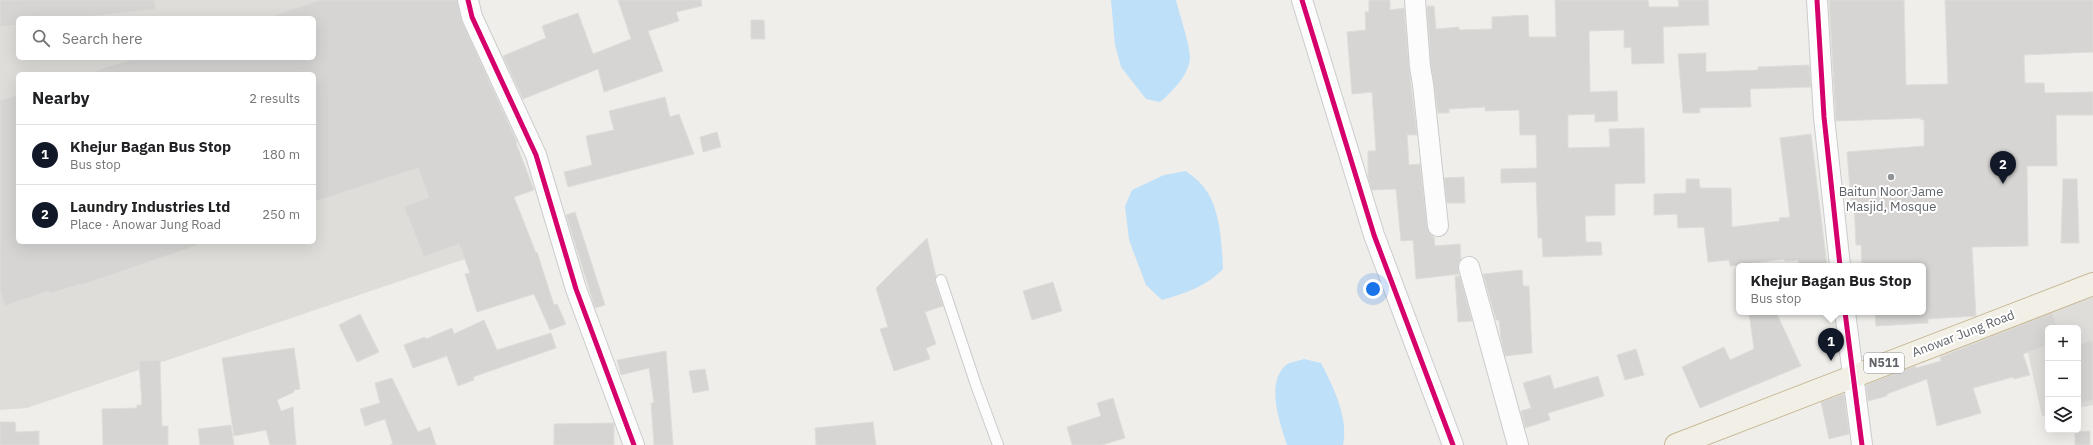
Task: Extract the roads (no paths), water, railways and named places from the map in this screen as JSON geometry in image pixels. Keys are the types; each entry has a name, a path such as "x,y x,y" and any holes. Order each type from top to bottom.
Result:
{"highway":[{"name":"Anowar Jung Road","path":"1676,445 2093,284"}],"street":[{"path":"468,0 472,17 536,155 576,289 634,445"},
{"path":"1302,0 1374,235 1453,445"},
{"path":"1415,0 1420,67 1438,226"},
{"path":"1817,0 1824,116 1840,263"},
{"path":"1469,267 1518,445"},
{"path":"1845,315 1862,445"}],"lane":[{"path":"942,280 976,385 998,445"}],"water":[{"path":"1111,0 1176,0 1190,57 1187,70 1180,82 1160,102 1146,99 1121,67 1115,45"},
{"path":"1186,171 1202,185 1213,203 1219,225 1223,269 1195,289 1162,300 1146,285 1129,240 1125,206 1132,190 1164,175"},
{"path":"1304,359 1321,363 1335,392 1344,424 1343,445 1287,445 1276,404 1276,382 1286,365"}],"place":[{"name":"Baitun Noor Jame Masjid, Mosque","path":"1891,177"},
{"name":"Laundry Industries Ltd","path":"2003,184"},
{"name":"Khejur Bagan Bus Stop","path":"1831,361"}]}
